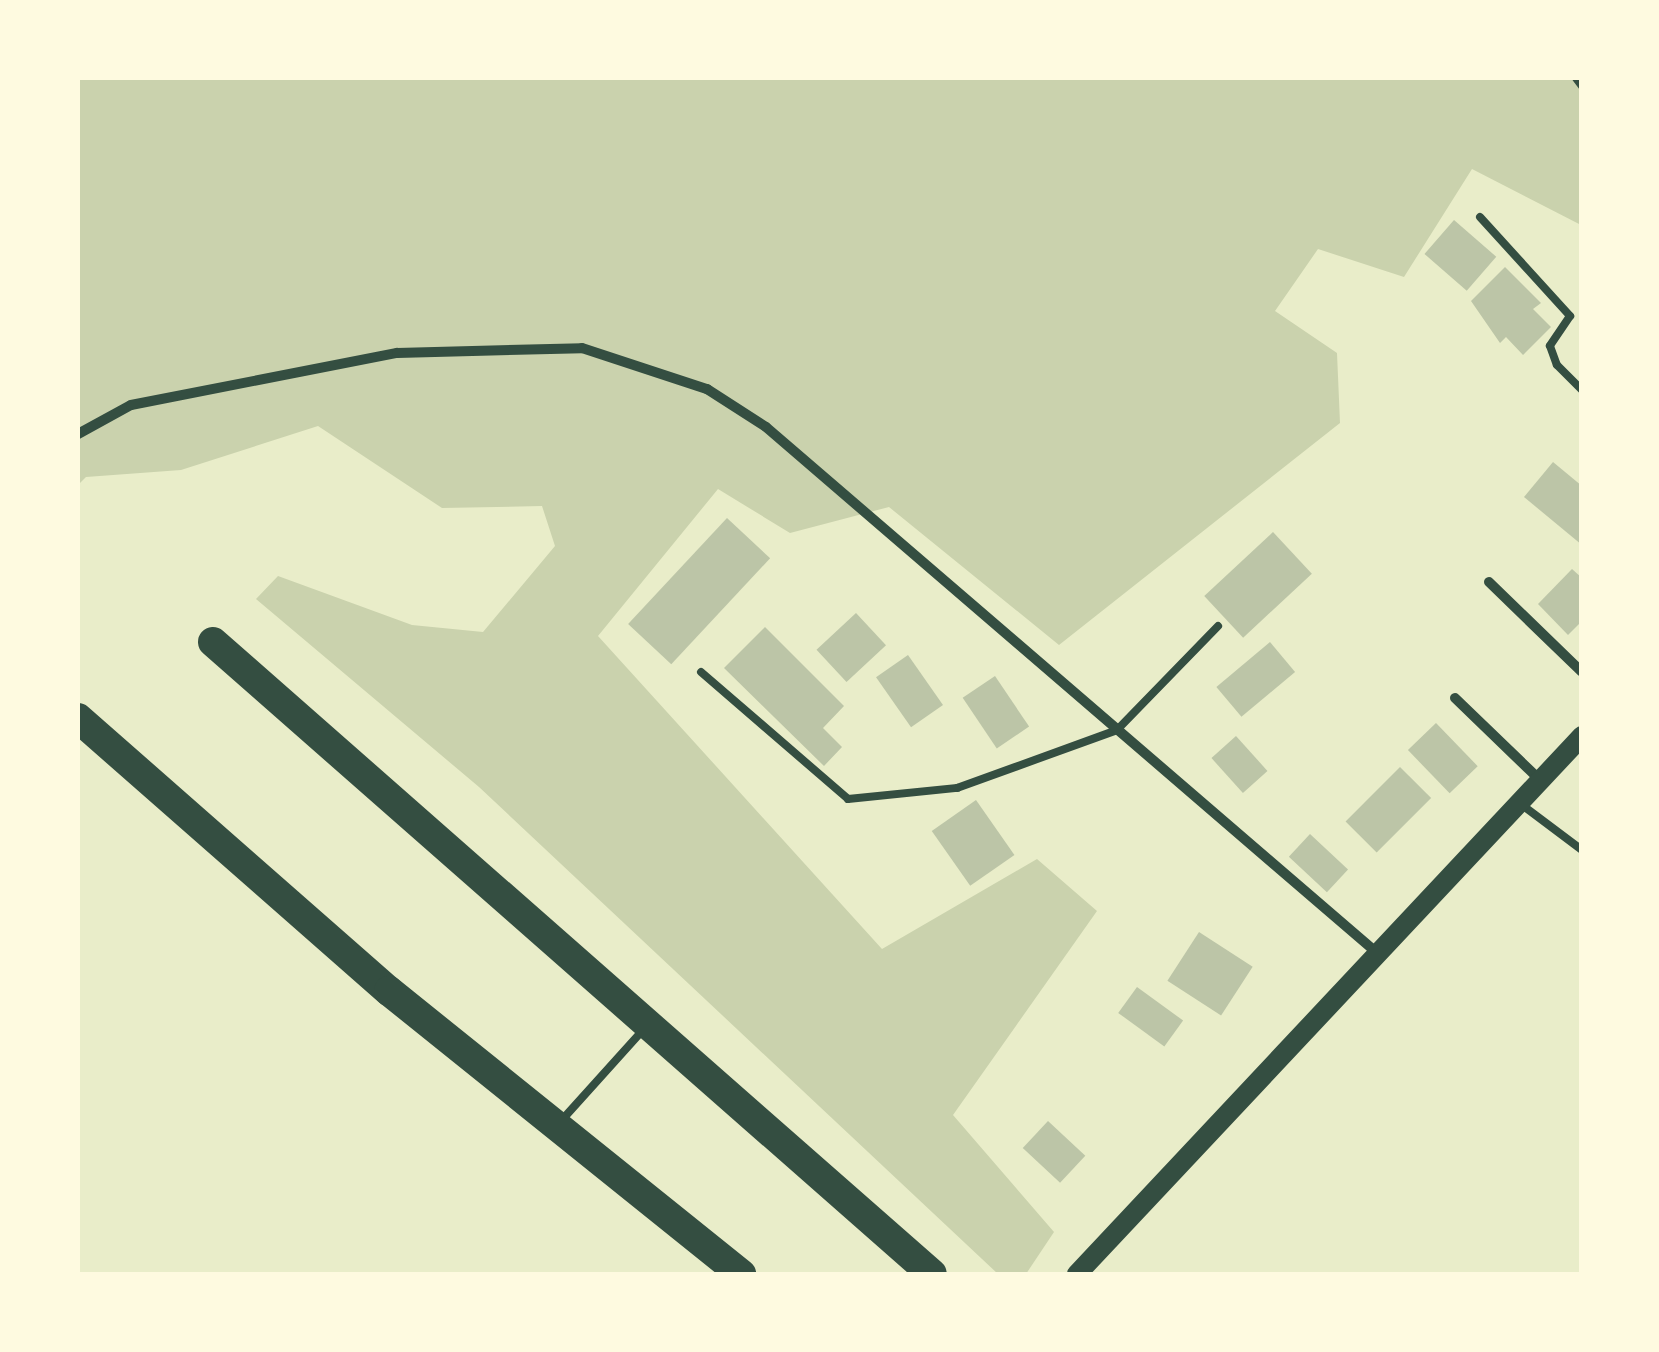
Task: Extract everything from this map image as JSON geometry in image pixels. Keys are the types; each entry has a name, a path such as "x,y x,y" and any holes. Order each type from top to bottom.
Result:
{"highway":[{"path":"213,642 645,1027 932,1274"},
{"path":"78,718 554,1128 740,1274"}],"main road":[{"path":"1077,1274 1582,736"}],"street":[{"path":"78,434 131,404 397,353 582,348 707,389 766,427 1377,953"},
{"path":"1488,582 1582,672"},
{"path":"1454,698 1540,780"}],"lane":[{"path":"1576,78 1582,86"},
{"path":"1480,217 1570,316 1550,346 1557,366 1582,390"},
{"path":"701,672 848,800 958,788 1116,730 1218,626"},
{"path":"1519,803 1582,850"},
{"path":"554,1128 645,1027"}],"green space":[{"path":"78,78 1581,78 1581,225 1472,169 1404,277 1318,249 1275,311 1337,353 1340,423 1059,645 889,507 790,533 718,489 598,636 882,949 1037,859 1097,911 953,1115 1054,1232 1026,1274 998,1274 479,787 256,599 278,576 412,625 483,632 555,546 542,506 442,508 318,426 181,470 86,477 78,485"}],"building":[{"path":"1454,220 1496,257 1467,291 1424,254"},
{"path":"1505,267 1541,303 1533,309 1551,327 1523,355 1506,337 1500,343 1471,301"},
{"path":"1553,462 1582,486 1582,545 1524,497"},
{"path":"727,518 770,558 671,664 628,624"},
{"path":"1273,532 1312,574 1243,638 1204,596"},
{"path":"1572,569 1582,578 1582,621 1568,635 1538,604"},
{"path":"856,613 886,645 847,682 817,650"},
{"path":"765,627 844,706 823,728 842,747 824,766 724,668"},
{"path":"1270,642 1295,672 1241,717 1216,687"},
{"path":"908,655 943,705 911,727 876,677"},
{"path":"995,676 1029,727 997,748 963,698"},
{"path":"1436,723 1478,766 1450,793 1408,750"},
{"path":"1236,736 1267,771 1243,793 1211,758"},
{"path":"1400,767 1431,798 1377,853 1346,821"},
{"path":"976,800 1014,855 970,886 932,831"},
{"path":"1310,834 1348,869 1327,892 1289,857"},
{"path":"1199,932 1253,967 1221,1015 1167,981"},
{"path":"1137,987 1183,1021 1164,1046 1118,1013"},
{"path":"1048,1121 1085,1156 1060,1183 1023,1148"}]}
